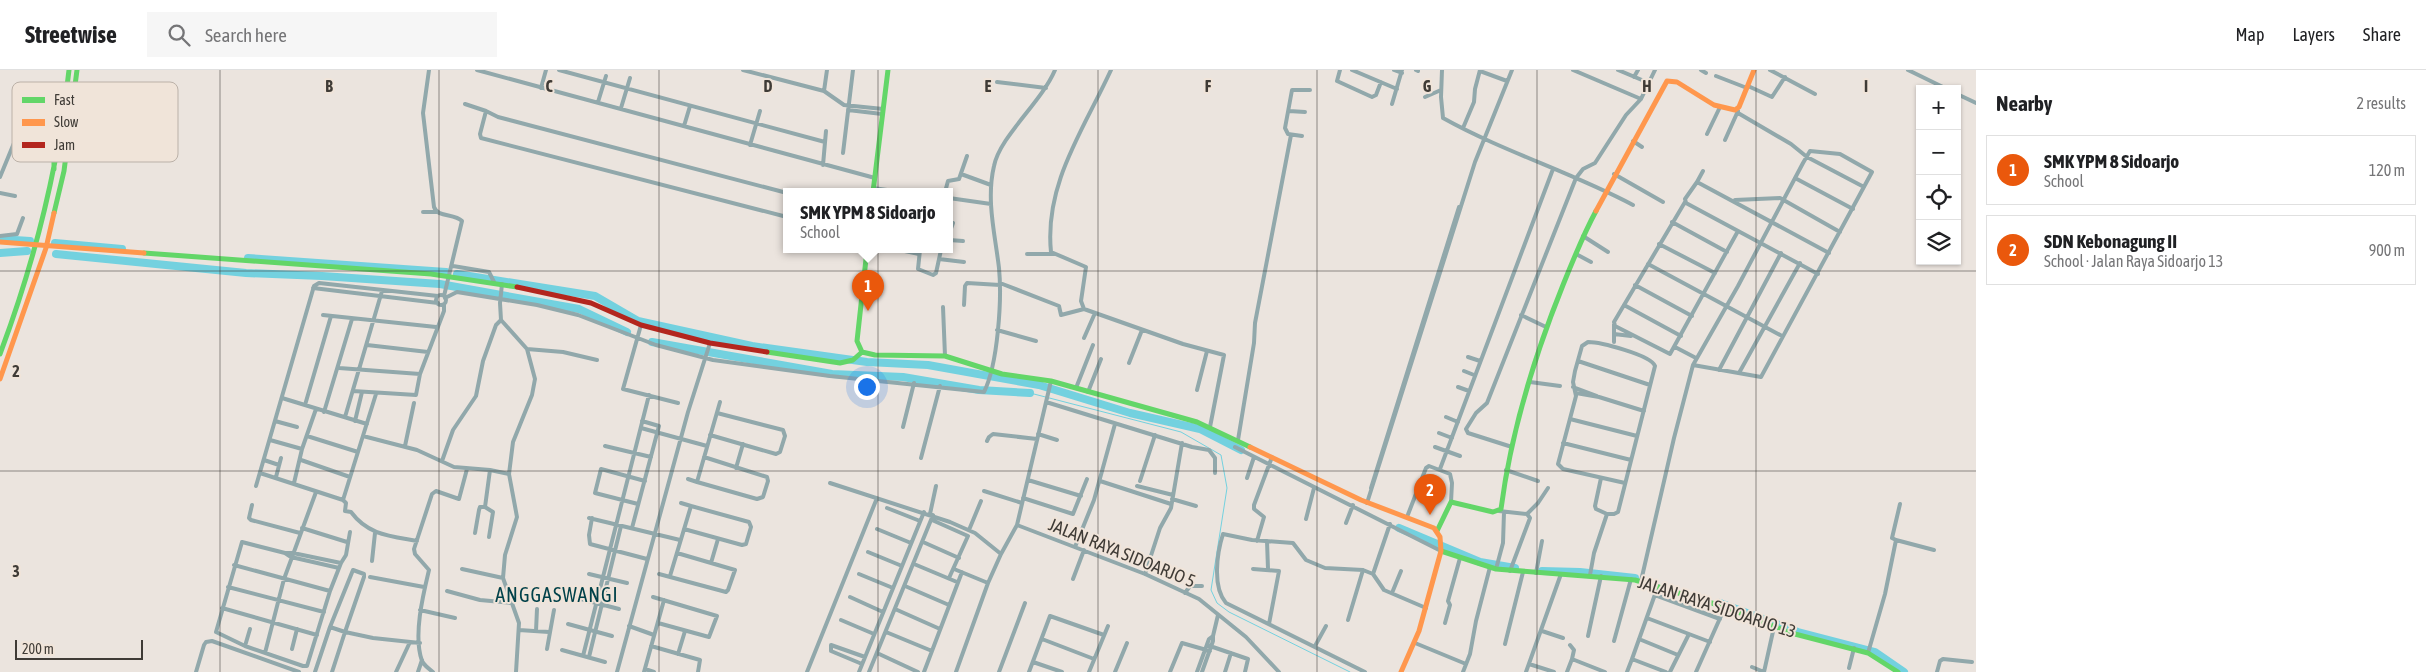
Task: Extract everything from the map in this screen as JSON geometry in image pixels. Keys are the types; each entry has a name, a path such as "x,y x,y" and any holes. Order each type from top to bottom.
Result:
{"main road":[{"path":"873,188 888,70"},
{"path":"1401,672 1415,643 1426,608 1441,548 1437,531 1451,502 1488,511 1501,511 1506,470 1546,327 1583,236 1605,190 1668,81 1674,81 1709,103 1738,111 1754,70"},
{"path":"53,162 54,173"},
{"path":"0,354 38,246 57,162"},
{"path":"0,379 46,248 65,162"},
{"path":"0,242 450,279 493,280 502,286 591,302 640,327 710,345 843,363 856,358 862,352"},
{"path":"862,352 857,341 867,253"},
{"path":"862,352 875,355 945,356 991,373 1076,388 1210,427 1238,440 1270,461 1308,480 1367,502 1381,510 1430,526 1437,531"},
{"name":"JALAN RAYA SIDOARJO 13","path":"1441,548 1460,558 1523,572 1536,571 1561,574 1590,572 1601,576 1641,580 1725,607 1791,634 1869,650 1898,672"}],"street":[{"path":"429,70 423,113 436,212"},
{"path":"477,70 874,178"},
{"path":"541,88 546,70"},
{"path":"559,70 825,142"},
{"path":"744,70 824,91 848,108 882,112"},
{"path":"824,91 826,70"},
{"path":"843,153 853,70"},
{"path":"381,294 445,297 457,292 500,297 578,315 636,337 706,357 830,376 940,386 982,392 986,390 991,373 997,330 1000,284 991,204 994,166 999,150 1046,88 1055,70"},
{"path":"1053,254 1051,251 1053,216 1065,162 1111,70"},
{"path":"1340,70 1337,82 1372,97 1376,95 1381,82"},
{"path":"1352,70 1397,89"},
{"path":"1392,104 1402,72 1394,70"},
{"path":"1442,70 1442,115 1484,138 1605,190 1632,205"},
{"path":"1463,128 1474,102 1480,70 1507,81"},
{"path":"1367,502 1475,162 1512,70"},
{"path":"1573,70 1641,99"},
{"path":"1618,70 1629,72 1634,77 1649,83"},
{"path":"1634,77 1638,70"},
{"path":"1513,447 1466,431 1476,413 1487,403 1576,178 1583,169 1595,163 1626,115 1641,99 1655,70"},
{"path":"1701,70 1706,73"},
{"path":"1770,70 1815,94"},
{"path":"1908,70 1939,85"},
{"path":"598,102 606,76"},
{"path":"1716,76 1772,97 1784,77"},
{"path":"621,108 630,78"},
{"path":"997,82 1046,88"},
{"path":"1302,136 1291,135 1285,131 1293,88 1310,90"},
{"path":"1425,97 1441,90"},
{"path":"1961,96 1976,103"},
{"path":"466,104 486,110 498,117 783,192"},
{"path":"684,126 690,106"},
{"path":"1707,134 1720,107"},
{"path":"486,110 480,134 481,138 783,216"},
{"path":"1289,110 1305,112"},
{"path":"750,144 760,111"},
{"path":"1725,140 1738,111 1807,156 1864,187"},
{"path":"823,165 826,131"},
{"path":"1238,440 1254,343 1255,323 1291,135"},
{"path":"1633,141 1642,147"},
{"path":"0,178 12,148"},
{"path":"1641,580 1693,365 1807,156 1810,151 1840,154 1872,172 1818,274 1782,336 1762,377 1693,365"},
{"path":"946,188 948,181 957,181 967,156"},
{"path":"1440,469 1553,169"},
{"path":"1614,342 1614,324 1624,304 1703,171"},
{"path":"961,174 992,185"},
{"path":"1614,174 1663,202"},
{"path":"1795,178 1853,209"},
{"path":"1697,182 1772,220 1829,253"},
{"path":"0,192 15,196"},
{"path":"1732,200 1780,198 1840,232"},
{"path":"953,199 991,204"},
{"path":"1685,202 1818,274"},
{"path":"352,391 416,395 420,374 436,327 444,311 445,297 462,221 458,218 436,212 423,212"},
{"path":"0,236 17,234 23,218"},
{"path":"1672,222 1727,252"},
{"path":"1614,324 1668,354 1675,347 1738,231"},
{"path":"1583,236 1608,252"},
{"path":"953,240 963,241"},
{"path":"1659,244 1715,273"},
{"path":"920,253 918,269 932,275 936,273 940,253"},
{"path":"1719,370 1782,253"},
{"path":"1027,254 1053,254 1080,262 1086,267 1081,301 1084,309"},
{"path":"1576,254 1591,262"},
{"path":"939,259 964,262"},
{"path":"1740,373 1800,263"},
{"path":"1648,264 1782,336"},
{"path":"453,266 485,270 490,273 493,280"},
{"path":"256,486 313,288 319,283 444,304"},
{"path":"964,306 967,283 1000,284 1060,306 1061,314 1084,309 1142,330 1222,354 1225,358 1210,427"},
{"path":"502,286 500,297 501,320 527,349 534,372 535,385 515,435 509,474 518,517 505,556 503,578 518,618 516,672"},
{"path":"1635,286 1692,316"},
{"path":"344,417 381,294"},
{"path":"438,296 436,300 438,303"},
{"path":"1624,304 1681,336"},
{"path":"943,307 945,356"},
{"path":"1084,338 1095,313"},
{"path":"323,315 436,327"},
{"path":"1521,315 1546,327"},
{"path":"305,405 331,316"},
{"path":"324,412 352,319"},
{"path":"442,461 452,430 476,396 483,361 496,325 501,320"},
{"path":"640,327 623,389 678,403"},
{"path":"997,330 1036,341"},
{"path":"1129,363 1142,330"},
{"path":"1614,334 1633,336"},
{"path":"1601,478 1594,506 1596,509 1607,514 1614,514 1618,512 1655,366 1653,361 1602,343 1588,342 1583,344 1578,361 1574,387 1576,393 1559,466 1625,483"},
{"path":"367,345 428,352"},
{"path":"617,672 680,439 710,345"},
{"path":"1076,388 1093,345"},
{"path":"1675,347 1696,358"},
{"path":"527,349 563,352 597,360"},
{"path":"1197,390 1207,350"},
{"path":"1468,357 1480,361"},
{"path":"1088,392 1101,359"},
{"path":"1578,361 1650,385"},
{"path":"338,368 420,374"},
{"path":"1464,371 1474,375"},
{"path":"956,672 1000,554 1017,525 1050,382"},
{"path":"1530,382 1560,386"},
{"path":"902,427 914,384"},
{"path":"921,458 940,386"},
{"path":"1458,387 1469,392"},
{"path":"1574,387 1599,398"},
{"path":"355,420 362,392"},
{"path":"1576,393 1644,411"},
{"path":"376,394 344,501 348,511 359,523 375,533 416,541"},
{"path":"583,656 649,395"},
{"path":"282,398 367,424"},
{"path":"1047,400 1115,424 1209,450 1215,458 1215,472"},
{"path":"697,482 720,402"},
{"path":"405,446 414,403"},
{"path":"294,483 301,460 302,449 316,409"},
{"path":"710,435 778,454 785,432 717,413"},
{"path":"1446,417 1458,422"},
{"path":"1570,419 1637,436"},
{"path":"276,421 297,427"},
{"path":"632,528 660,426 642,421"},
{"path":"1075,546 1100,481 1115,424"},
{"path":"641,428 707,446"},
{"path":"1439,433 1452,438"},
{"path":"987,441 993,434 1037,439"},
{"path":"1038,434 1057,440"},
{"path":"1155,435 1138,484 1172,499"},
{"path":"307,436 358,452"},
{"path":"363,436 405,446 467,469 490,470 509,474"},
{"path":"270,440 302,449"},
{"path":"1145,574 1172,499 1182,443"},
{"path":"1563,443 1631,460"},
{"path":"736,468 743,444"},
{"path":"605,446 651,457"},
{"path":"1235,447 1254,457 1270,461 1308,480 1314,488 1441,548"},
{"path":"1435,447 1460,456"},
{"path":"1247,478 1254,457"},
{"path":"276,477 281,458"},
{"path":"688,479 762,498 768,481 767,477 704,458"},
{"path":"264,460 279,465"},
{"path":"301,460 350,477"},
{"path":"1257,541 1264,517 1254,507 1270,461"},
{"path":"1406,518 1426,468 1431,466 1451,476 1451,502"},
{"path":"418,672 422,660 420,610 424,587 430,570 414,552 416,541 432,494 436,492 459,499 467,469"},
{"path":"638,504 595,493 601,469 645,481"},
{"path":"485,507 490,470"},
{"path":"1506,470 1538,481"},
{"path":"260,472 344,501"},
{"path":"984,491 1073,514 1087,479"},
{"path":"1028,480 1081,496"},
{"path":"1100,481 1196,506"},
{"path":"830,483 932,514 969,530 1000,554"},
{"path":"869,672 932,520 936,486"},
{"path":"1306,519 1314,488"},
{"path":"1526,514 1538,503 1548,488"},
{"path":"265,653 284,579 316,492"},
{"path":"807,672 877,498"},
{"path":"969,530 981,501"},
{"path":"681,503 749,522 752,525 744,545 684,529"},
{"path":"1900,504 1892,538 1934,550"},
{"path":"252,505 249,518 251,520 300,533"},
{"path":"1346,523 1352,505"},
{"path":"670,576 691,506"},
{"path":"475,533 480,507 485,507 493,512 489,537"},
{"path":"888,508 920,521"},
{"path":"1378,518 1381,510"},
{"path":"1463,672 1470,654 1476,621 1503,543 1501,511 1526,514 1530,518 1511,569"},
{"path":"859,672 924,512"},
{"path":"1590,572 1607,514"},
{"path":"647,559 590,544 590,518 680,540"},
{"path":"932,520 968,535 949,578"},
{"path":"1373,574 1390,524"},
{"name":"JALAN RAYA SIDOARJO 5","path":"1017,525 1145,574 1199,599 1246,637 1279,672"},
{"path":"588,658 621,526"},
{"path":"302,528 347,542"},
{"path":"877,529 911,543"},
{"path":"340,566 242,542 216,632 245,646 305,666 317,635 330,591 346,555 350,532"},
{"path":"372,561 375,533"},
{"path":"1365,672 1232,607 1220,595 1218,580 1223,534 1257,541 1295,544 1302,557 1325,568 1363,570 1373,574 1384,590 1426,608"},
{"path":"711,563 718,538"},
{"path":"1869,650 1896,540"},
{"path":"1267,541 1268,569"},
{"path":"1536,571 1542,541"},
{"path":"923,542 959,558"},
{"path":"1073,579 1084,550"},
{"path":"868,552 902,566"},
{"path":"660,574 727,591 735,570 677,553"},
{"path":"1445,623 1450,605 1448,601 1460,558"},
{"path":"914,564 957,582"},
{"path":"234,565 330,591"},
{"path":"954,568 988,583"},
{"path":"462,569 503,578"},
{"path":"1253,569 1278,570 1279,572 1269,624"},
{"path":"315,672 330,627 353,570 364,574 364,577 348,633 332,672"},
{"path":"1348,620 1363,570"},
{"path":"1392,594 1401,571"},
{"path":"924,672 962,572"},
{"path":"1505,644 1523,572"},
{"path":"589,574 628,584"},
{"path":"859,574 893,588"},
{"path":"1526,672 1561,574"},
{"path":"1588,636 1601,576"},
{"path":"370,577 424,587"},
{"path":"1614,641 1631,579"},
{"path":"905,586 949,605"},
{"path":"1186,593 1190,586 1202,586"},
{"path":"1627,672 1658,586"},
{"path":"228,587 324,612"},
{"path":"447,592 480,600 512,603"},
{"path":"1655,595 1720,619"},
{"path":"653,596 718,616 711,636 658,623"},
{"path":"850,597 883,612"},
{"path":"577,598 619,609"},
{"path":"654,672 644,671 664,600"},
{"path":"999,672 1025,603"},
{"path":"1696,672 1725,607"},
{"path":"222,608 317,635"},
{"path":"536,631 537,609"},
{"path":"895,609 940,629"},
{"path":"420,610 455,618"},
{"path":"547,649 549,632 554,621 554,610"},
{"path":"1197,672 1213,636 1218,615"},
{"path":"1029,672 1048,618 1052,616 1104,635"},
{"path":"1647,618 1710,642"},
{"path":"841,620 874,634"},
{"path":"568,624 612,636"},
{"path":"629,626 654,635"},
{"path":"1089,672 1108,626"},
{"path":"1315,646 1326,626"},
{"path":"330,627 372,638 420,643"},
{"path":"1752,667 1764,672 1774,627"},
{"path":"245,646 250,629"},
{"path":"292,649 297,629"},
{"path":"519,630 549,632"},
{"path":"678,654 685,631"},
{"path":"1542,631 1563,638"},
{"path":"886,632 932,651"},
{"path":"1670,672 1688,634"},
{"path":"1639,638 1678,655"},
{"path":"1042,639 1094,659"},
{"path":"196,672 204,645 206,642 212,641 299,672"},
{"path":"396,672 410,642"},
{"path":"1116,672 1127,643"},
{"path":"1170,672 1182,643 1231,653 1249,660 1245,672"},
{"path":"1415,643 1466,664"},
{"path":"862,664 830,651 831,644 865,657"},
{"path":"1567,672 1574,650 1570,645"},
{"path":"651,646 700,660 698,672"},
{"path":"1202,672 1208,648"},
{"path":"1849,668 1854,648"},
{"path":"562,650 605,662"},
{"path":"876,653 918,672"},
{"path":"1225,672 1231,653"},
{"path":"1572,659 1604,672"},
{"path":"1632,659 1666,672"},
{"path":"1937,672 1940,661 1943,659 1972,662"},
{"path":"422,660 433,672"},
{"path":"1033,662 1062,672"},
{"path":"1529,664 1554,672"},
{"path":"1272,672 1274,666"}],"waterway":[{"path":"0,239 30,241"},
{"path":"55,243 122,249"},
{"path":"0,253 27,251"},
{"path":"56,254 246,273 440,284 579,309 627,332"},
{"path":"248,258 446,272"},
{"path":"457,274 595,296 638,321 752,346 867,362 928,365 1039,385 1130,413 1200,429 1241,450"},
{"path":"652,342 832,374 903,377 979,390 1030,393"},
{"path":"1030,393 1181,432 1221,455 1227,488 1211,590 1217,603 1229,612 1350,672"},
{"path":"1399,528 1480,562 1515,568"},
{"path":"1542,571 1580,572 1635,578"},
{"path":"1720,603 1798,632 1875,652 1904,672"}],"traffic: fast":[{"path":"67,82 69,70"},
{"path":"75,82 77,70"},
{"path":"873,188 888,70"},
{"path":"54,162 54,169"},
{"path":"0,354 13,319 44,214 55,162"},
{"path":"54,213 65,162"},
{"path":"1437,531 1451,502 1493,512 1501,509 1517,423 1533,367 1552,312 1582,238 1596,211"},
{"path":"144,253 431,274 517,287"},
{"path":"867,253 857,341 862,352 875,355 945,356 1002,374 1051,381 1197,422 1250,447"},
{"path":"767,352 840,363 853,360 862,352"},
{"path":"1441,551 1496,569 1635,580 1725,607 1791,633 1868,653 1898,672"}],"traffic: slow":[{"path":"1596,211 1667,81 1677,82 1714,105 1735,110 1739,107 1754,70"},
{"path":"0,379 46,248 54,213"},
{"path":"0,242 144,253"},
{"path":"1250,447 1361,500 1434,528 1440,537 1441,551 1419,631 1401,672"}],"traffic: jam":[{"path":"517,287 591,303 641,325 710,343 767,352"}],"place":[{"name":"SMK YPM 8 Sidoarjo","path":"868,311"},
{"name":"SDN Kebonagung II","path":"1430,515"}],"district":[{"name":"ANGGASWANGI","path":"557,595"}]}
